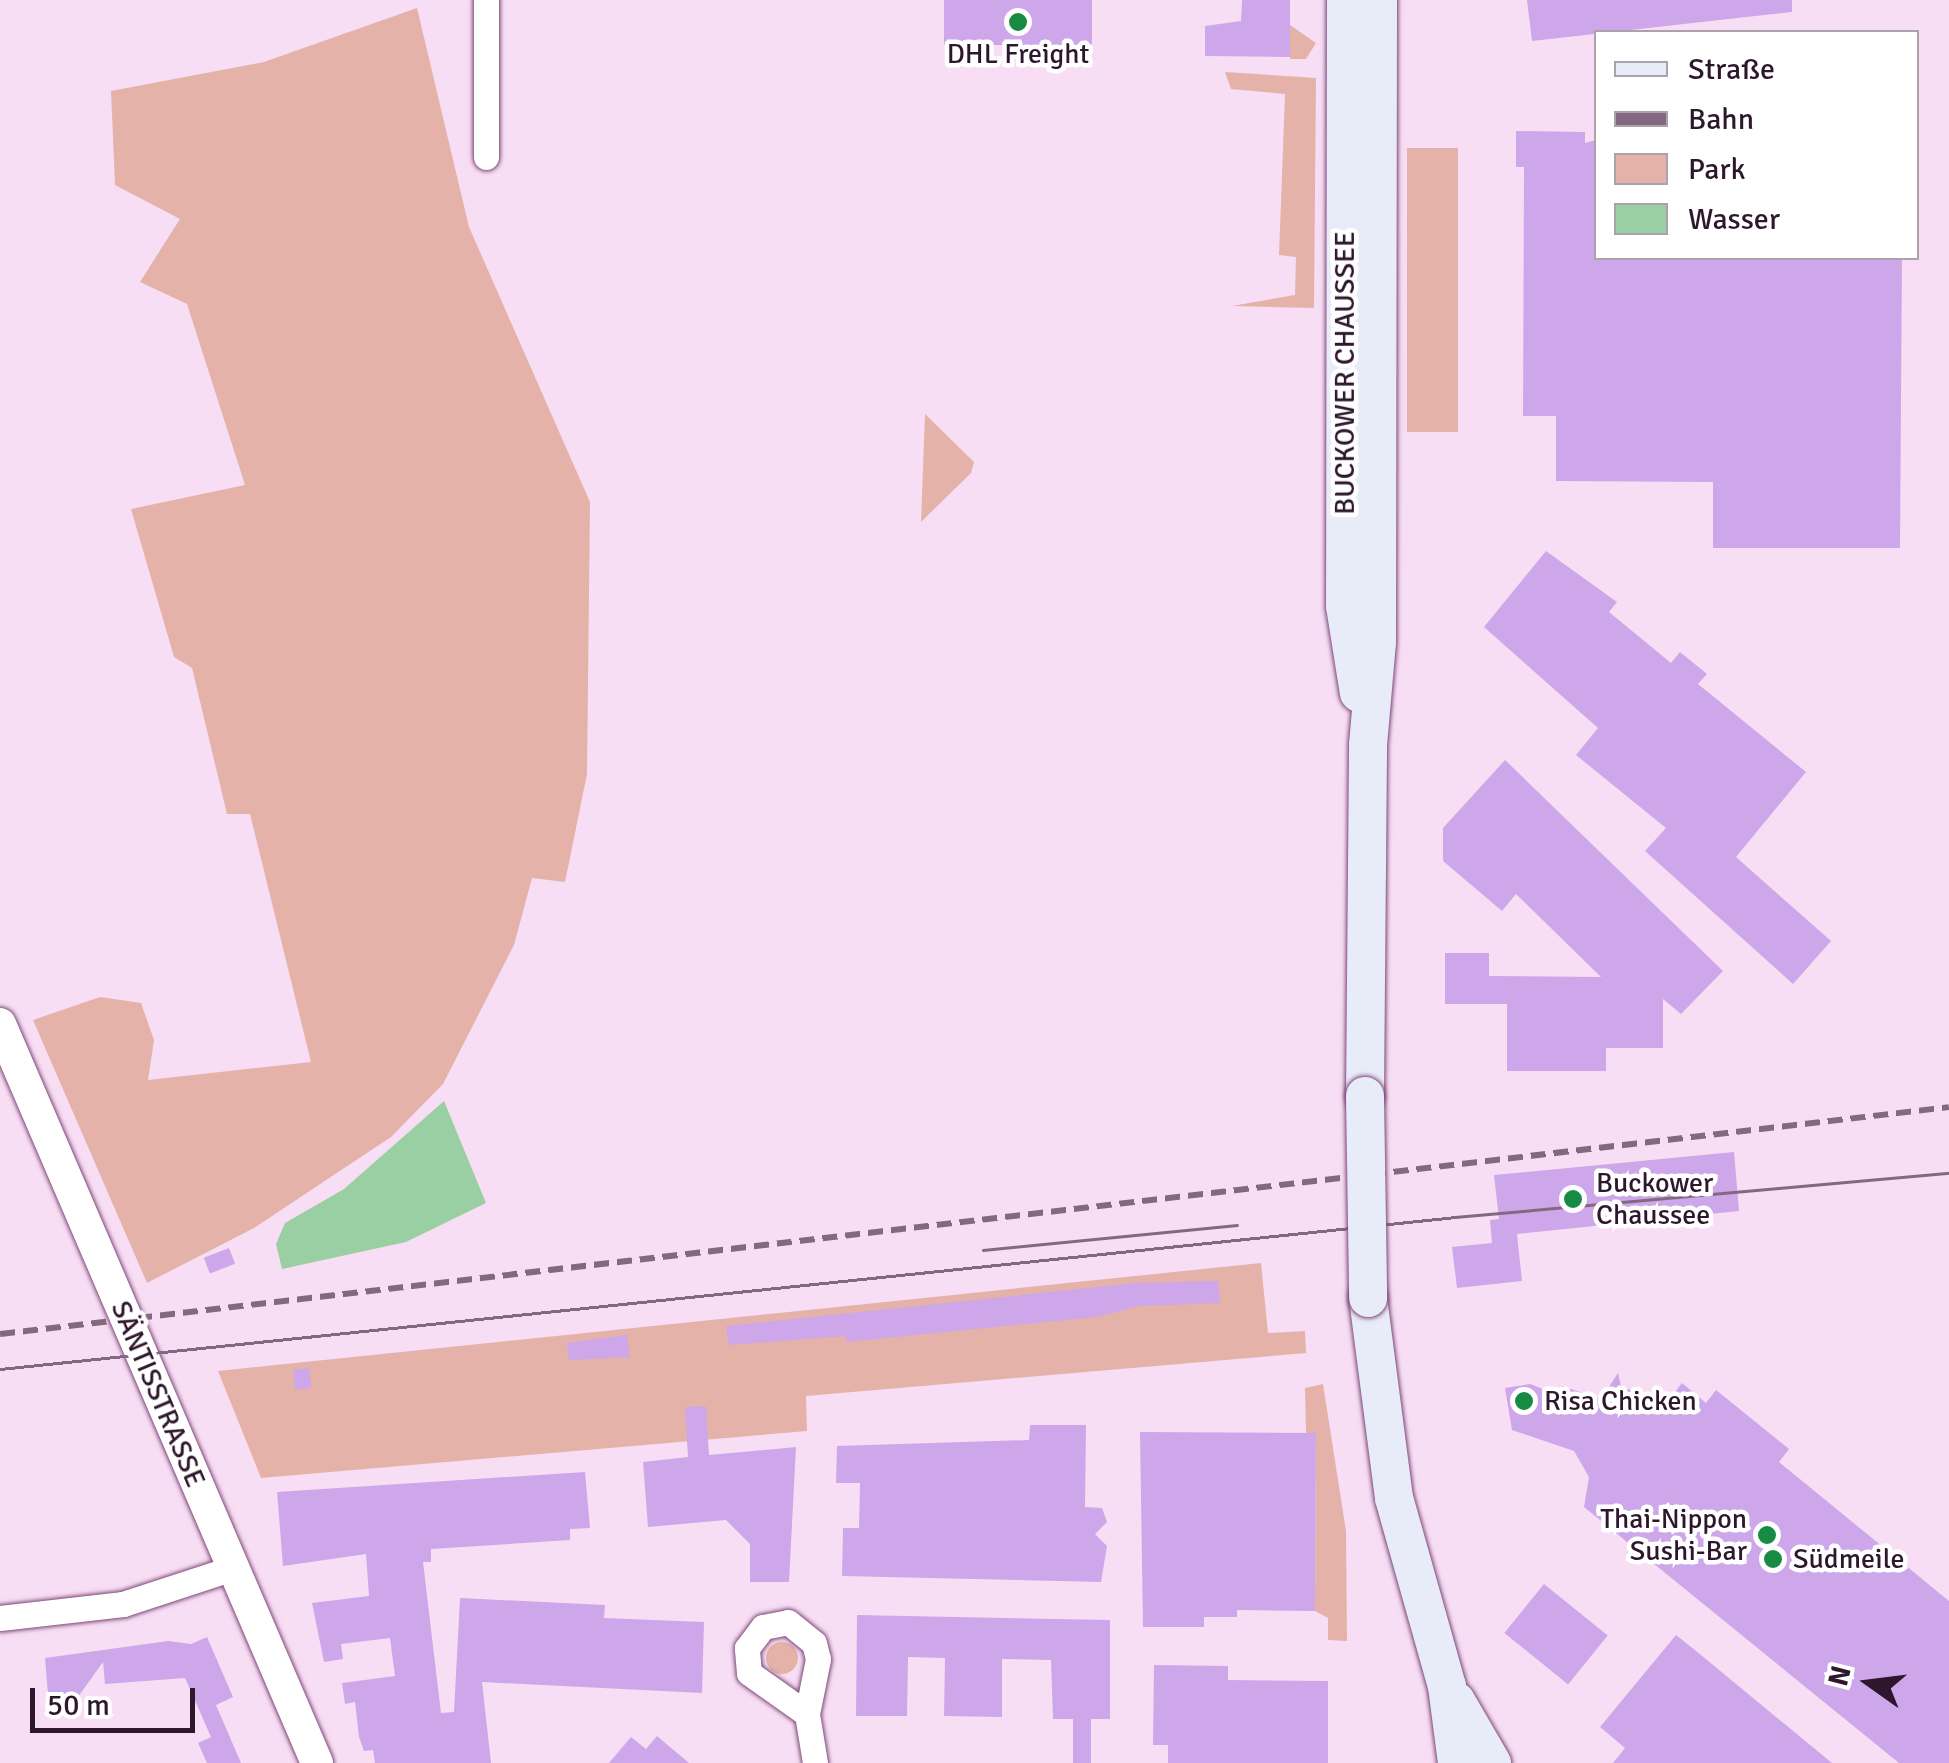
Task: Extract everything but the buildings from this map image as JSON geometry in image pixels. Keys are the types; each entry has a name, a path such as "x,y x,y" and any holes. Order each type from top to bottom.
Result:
{"main road":[{"name":"BUCKOWER CHAUSSEE","path":"1346,0 1345,606 1368,745"},
{"name":"BUCKOWER CHAUSSEE","path":"1378,0 1378,642 1368,745 1368,1298 1394,1498 1447,1686 1457,1763"},
{"name":"BUCKOWER CHAUSSEE","path":"1447,1686 1492,1763"}],"street":[{"path":"486,0 486,157"},
{"name":"SÄNTISSTRASSE","path":"0,1024 316,1763"},
{"path":"0,1618 123,1604 232,1568"},
{"path":"806,1714 815,1763"}],"green space":[{"path":"417,8 469,227 590,502 587,774 565,882 532,878 514,945 443,1084 391,1137 254,1228 147,1283 33,1020 100,997 141,1003 154,1040 148,1080 311,1062 250,814 227,814 192,668 174,657 131,509 245,485 187,304 140,282 180,219 115,185 111,91 264,62"},
{"path":"1290,25 1316,43 1306,59 1290,59"},
{"path":"1225,72 1316,78 1314,308 1232,306 1295,295 1296,257 1279,255 1285,94 1231,89"},
{"path":"1407,148 1458,148 1458,432 1407,432"},
{"path":"925,414 974,462 971,473 921,522"},
{"path":"1261,1263 1268,1333 1305,1331 1306,1353 806,1396 807,1431 261,1478 218,1371"},
{"path":"1323,1384 1346,1531 1347,1641 1328,1640 1328,1618 1315,1611 1316,1434 1306,1433 1305,1388"},
{"path":"782,1642 794,1646 798,1658 794,1670 782,1674 770,1670 766,1658 770,1646"}],"water":[{"path":"444,1101 486,1203 406,1242 282,1269 276,1244 285,1223 344,1189"}],"tram line":[{"path":"0,1369 1455,1217 1949,1173"},
{"path":"983,1250 1237,1225"}],"railway":[{"path":"0,1334 1949,1107"}],"place":[{"name":"DHL Freight","path":"1018,22"},
{"name":"Buckower Chaussee","path":"1573,1199"},
{"name":"Risa Chicken","path":"1524,1401"},
{"name":"Thai-Nippon Sushi-Bar","path":"1767,1535"},
{"name":"Südmeile","path":"1773,1559"}]}
